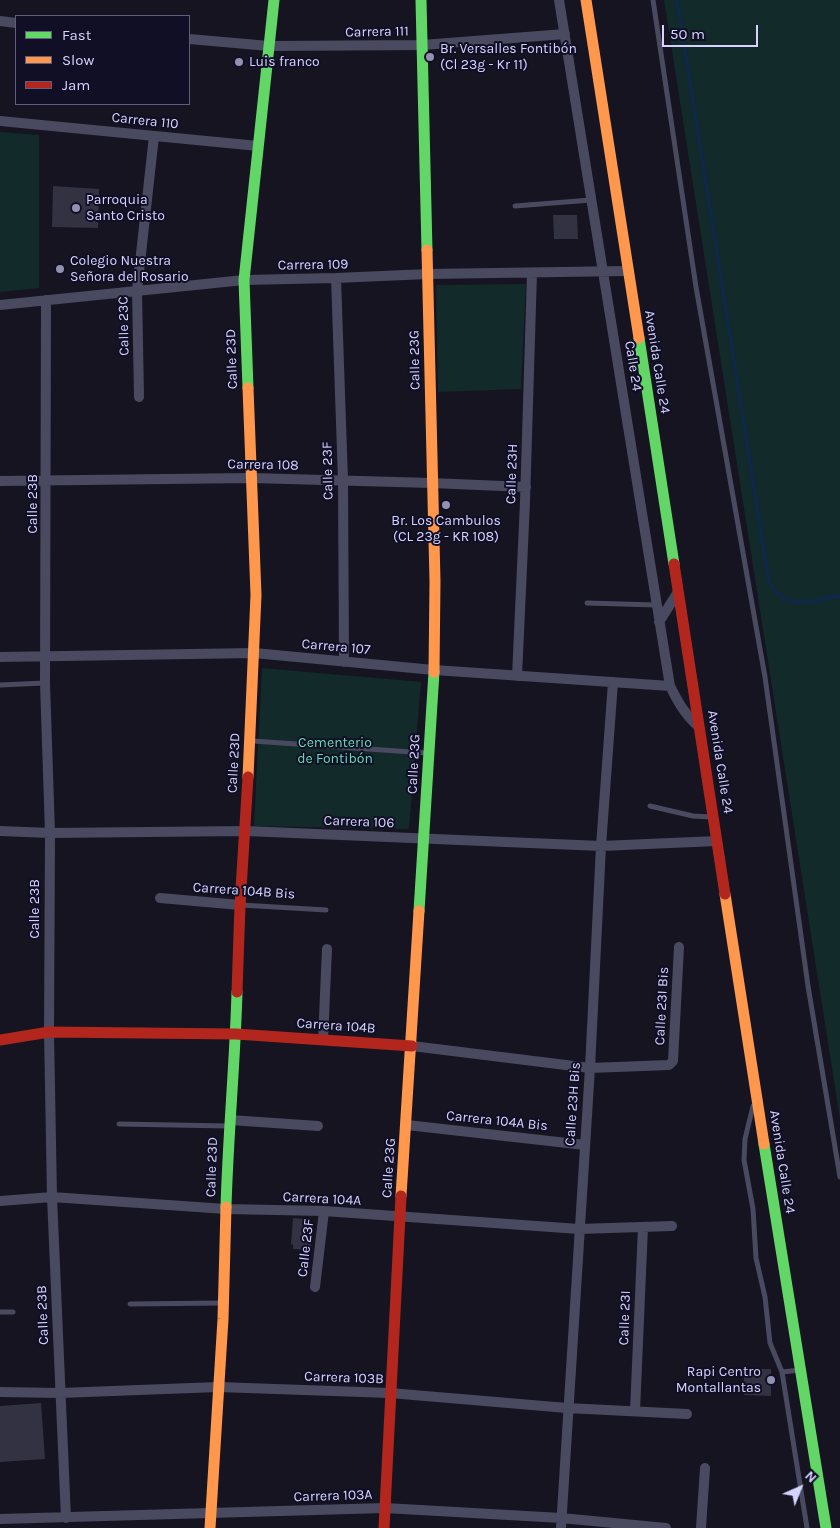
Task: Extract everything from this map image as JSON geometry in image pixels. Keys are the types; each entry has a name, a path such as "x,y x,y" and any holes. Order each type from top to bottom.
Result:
{"street":[{"name":"Calle 23D","path":"210,1528 223,1303 229,1123 236,1034 240,905 246,831 256,595 244,280 274,0"},
{"name":"Calle 23G","path":"384,1528 400,1217 434,670 435,581 421,0"},
{"name":"Calle 24","path":"559,0 670,686 679,705 689,719 699,727"},
{"name":"Avenida Calle 24","path":"586,0 756,1093 826,1528"},
{"path":"0,21 15,22"},
{"name":"Carrera 111","path":"190,39 269,46 422,45 564,34"},
{"name":"Carrera 110","path":"0,120 258,146"},
{"name":"Calle 23C","path":"139,396 137,290 154,136"},
{"name":"Carrera 109","path":"0,305 244,280 428,274 628,271"},
{"name":"Calle 23H","path":"517,676 526,487 532,273"},
{"name":"Calle 23F","path":"336,278 343,480 344,662"},
{"name":"Calle 23B","path":"46,300 46,683 50,834 49,1032 52,1197 66,1518"},
{"name":"Carrera 108","path":"0,481 252,478 526,487"},
{"path":"659,622 678,592"},
{"name":"Carrera 107","path":"0,657 254,654 434,670 670,686"},
{"name":"Calle 23H Bis","path":"561,1523 590,1068 601,846 613,682"},
{"name":"Carrera 106","path":"0,831 50,834 246,831 601,846 717,841"},
{"name":"Carrera 104B Bis","path":"160,898 240,905"},
{"name":"Calle 23I Bis","path":"669,1065 673,1061 679,947"},
{"path":"323,1040 327,949"},
{"name":"Carrera 104B","path":"0,1040 49,1032 236,1034 412,1046 590,1068 669,1065"},
{"path":"229,1123 318,1126"},
{"name":"Carrera 104A Bis","path":"407,1124 584,1145"},
{"name":"Carrera 104A","path":"0,1201 52,1197 324,1212 579,1229 672,1226"},
{"name":"Calle 23F","path":"315,1288 324,1212"},
{"name":"Calle 23I","path":"635,1411 643,1227"},
{"name":"Carrera 103B","path":"0,1392 60,1393 218,1387 390,1393 567,1408 687,1414"},
{"path":"700,1528 704,1468"},
{"name":"Carrera 103A","path":"0,1519 385,1508 561,1523 666,1528"}],"lane":[{"path":"653,0 696,287 765,678 808,986 840,1177"},
{"path":"515,206 591,200"},
{"path":"587,603 656,605"},
{"path":"0,684 46,683"},
{"path":"250,740 430,753"},
{"path":"650,806 693,816 714,818"},
{"name":"Carrera 104B Bis","path":"240,905 326,910"},
{"path":"756,1093 745,1139 744,1160 753,1208 756,1258 765,1297 770,1343 782,1372 807,1528"},
{"path":"118,1124 229,1123"},
{"path":"130,1304 223,1303"},
{"path":"0,1312 13,1312"},
{"path":"782,1372 801,1370"}],"green space":[{"path":"664,0 840,0 840,1119"},
{"path":"0,132 39,135 39,288 0,292"},
{"path":"526,284 521,389 438,392 436,285"},
{"name":"Cementerio de Fontibón","path":"262,668 421,682 409,829 254,826"}],"building":[{"name":"Parroquia Santo Cristo","path":"53,186 99,189 98,228 52,227"},
{"path":"553,215 577,215 578,239 554,239"},
{"path":"293,1218 303,1219 311,1226 311,1250 293,1249 293,1244 291,1245"},
{"path":"744,1369 771,1369 771,1396 744,1395"},
{"path":"41,1403 45,1459 0,1462 0,1406"}],"waterway":[{"path":"677,0 768,577 775,591 781,597 789,600 806,602 840,596"}],"traffic: fast":[{"path":"248,388 244,280 274,0"},
{"path":"421,0 427,250"},
{"path":"639,338 674,564"},
{"path":"419,911 434,672"},
{"path":"226,1207 237,992"},
{"path":"764,1144 826,1528"}],"traffic: slow":[{"path":"586,0 639,338"},
{"path":"427,250 435,581 434,672"},
{"path":"248,388 256,595 248,777"},
{"path":"725,894 764,1144"},
{"path":"401,1196 419,911"},
{"path":"210,1528 223,1319 226,1207"}],"traffic: jam":[{"path":"674,564 725,894"},
{"path":"237,992 248,777"},
{"path":"0,1040 49,1032 236,1034 412,1046"},
{"path":"384,1528 401,1196"}],"place":[{"name":"Br. Versalles Fontibón (Cl 23g - Kr 11)","path":"430,57"},
{"name":"Luis franco","path":"239,62"},
{"name":"Parroquia Santo Cristo","path":"76,208"},
{"name":"Colegio Nuestra Señora del Rosario","path":"60,269"},
{"name":"Br. Los Cambulos (CL 23g - KR 108)","path":"446,505"},
{"name":"Rapi Centro Montallantas","path":"771,1380"}]}
